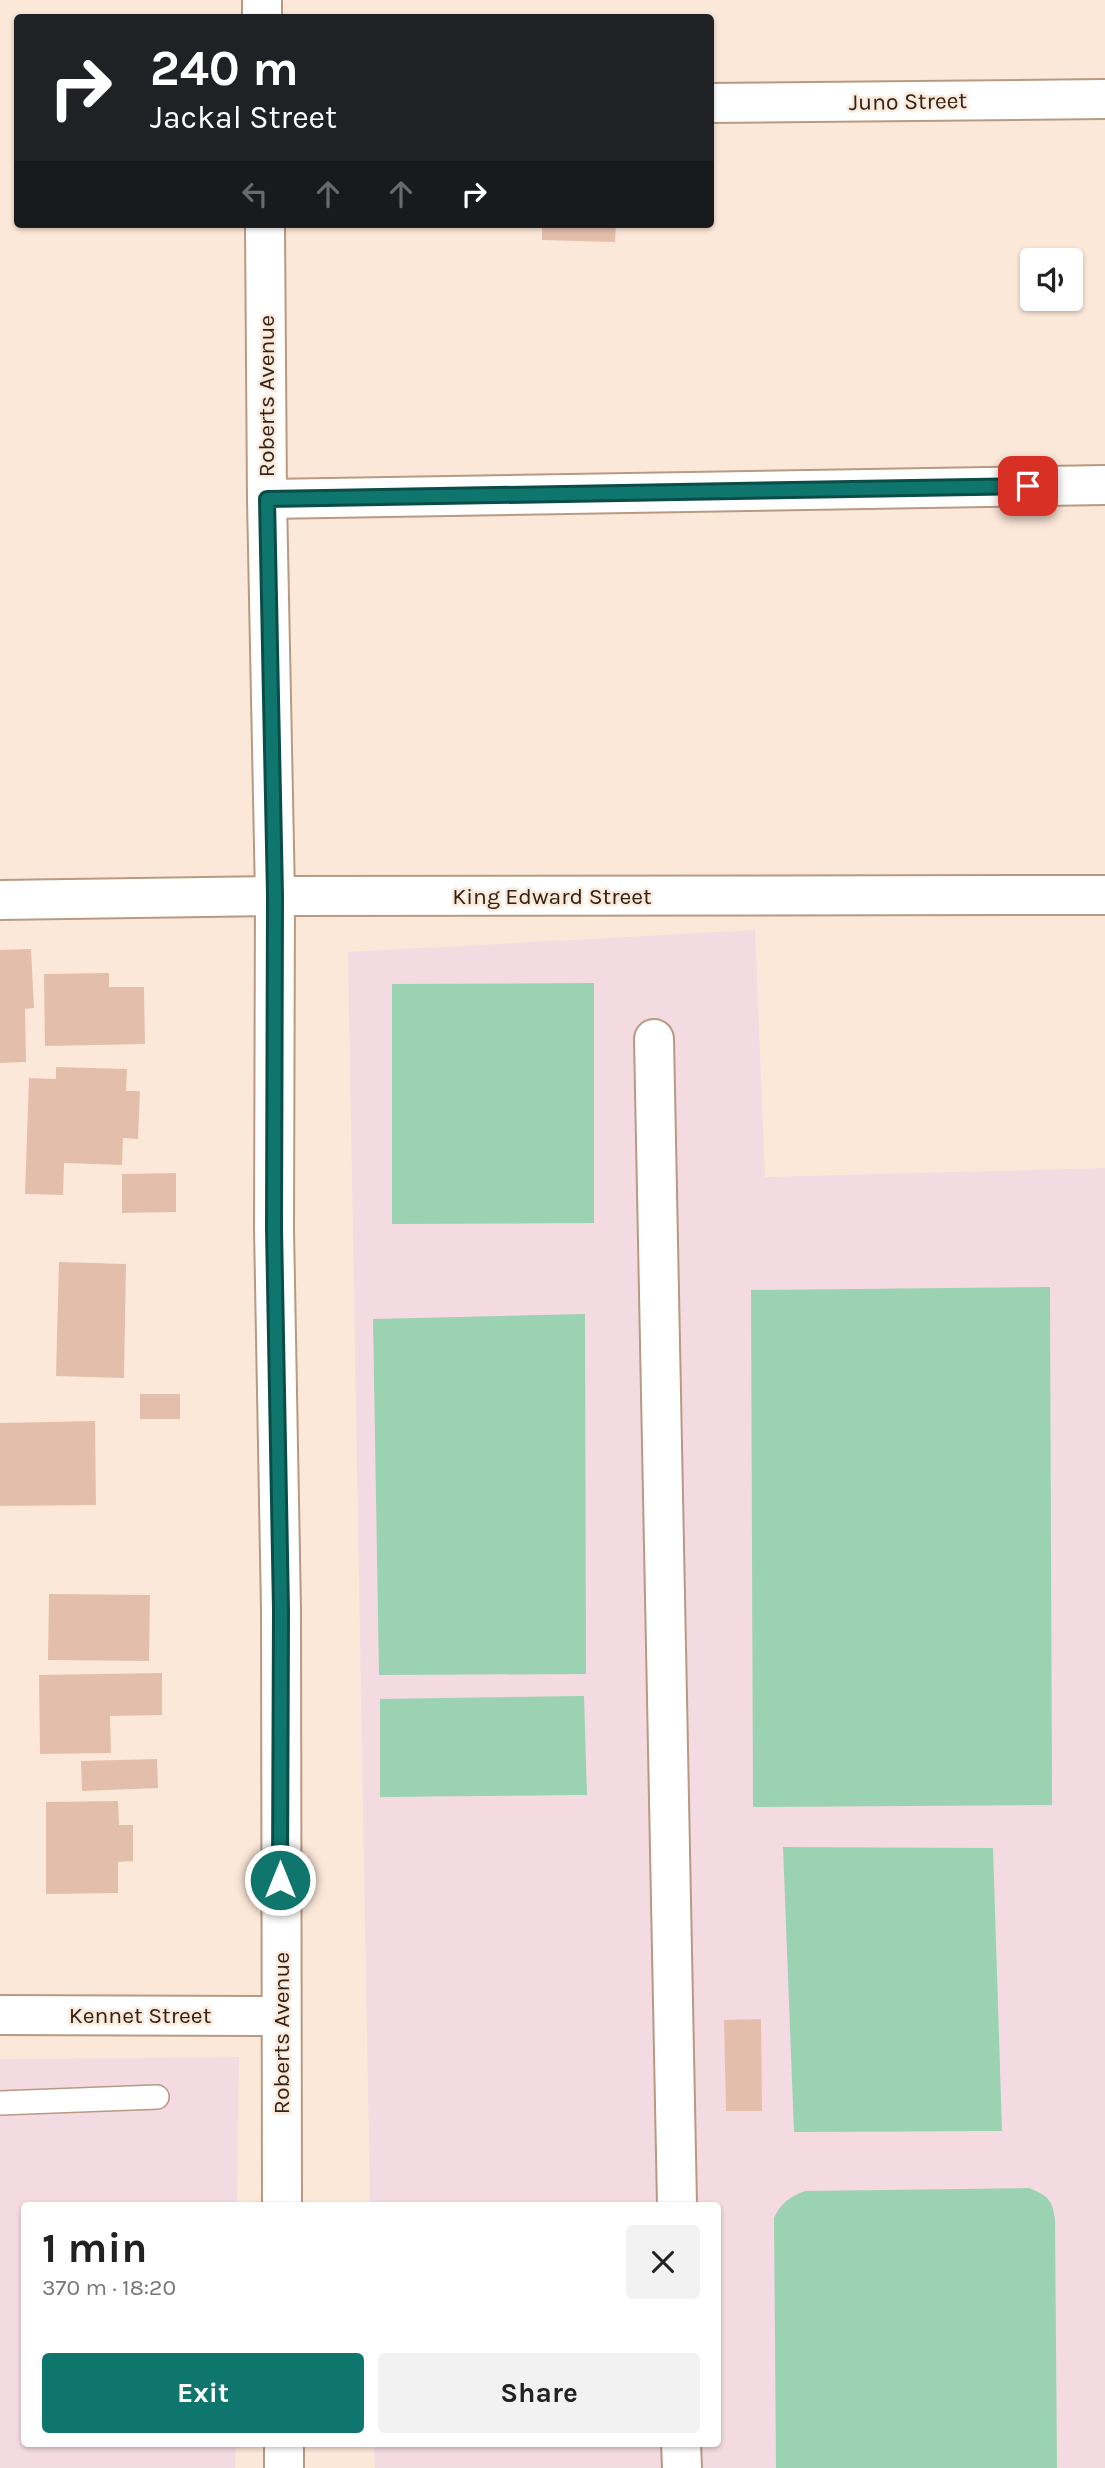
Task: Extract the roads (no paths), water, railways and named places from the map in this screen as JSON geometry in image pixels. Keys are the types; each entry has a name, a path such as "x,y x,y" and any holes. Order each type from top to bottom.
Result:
{"street":[{"name":"Juno Street","path":"714,103 1105,99"},
{"name":"Roberts Avenue","path":"265,228 275,896 274,1228 281,1610 282,2202"},
{"path":"267,499 1105,485"},
{"name":"King Edward Street","path":"0,900 275,896 1105,895"},
{"path":"654,1039 677,2202"},
{"name":"Kennet Street","path":"0,2015 280,2016"},
{"path":"284,2447 284,2468"},
{"path":"681,2447 682,2468"}],"lane":[{"path":"0,2103 157,2097"}]}
